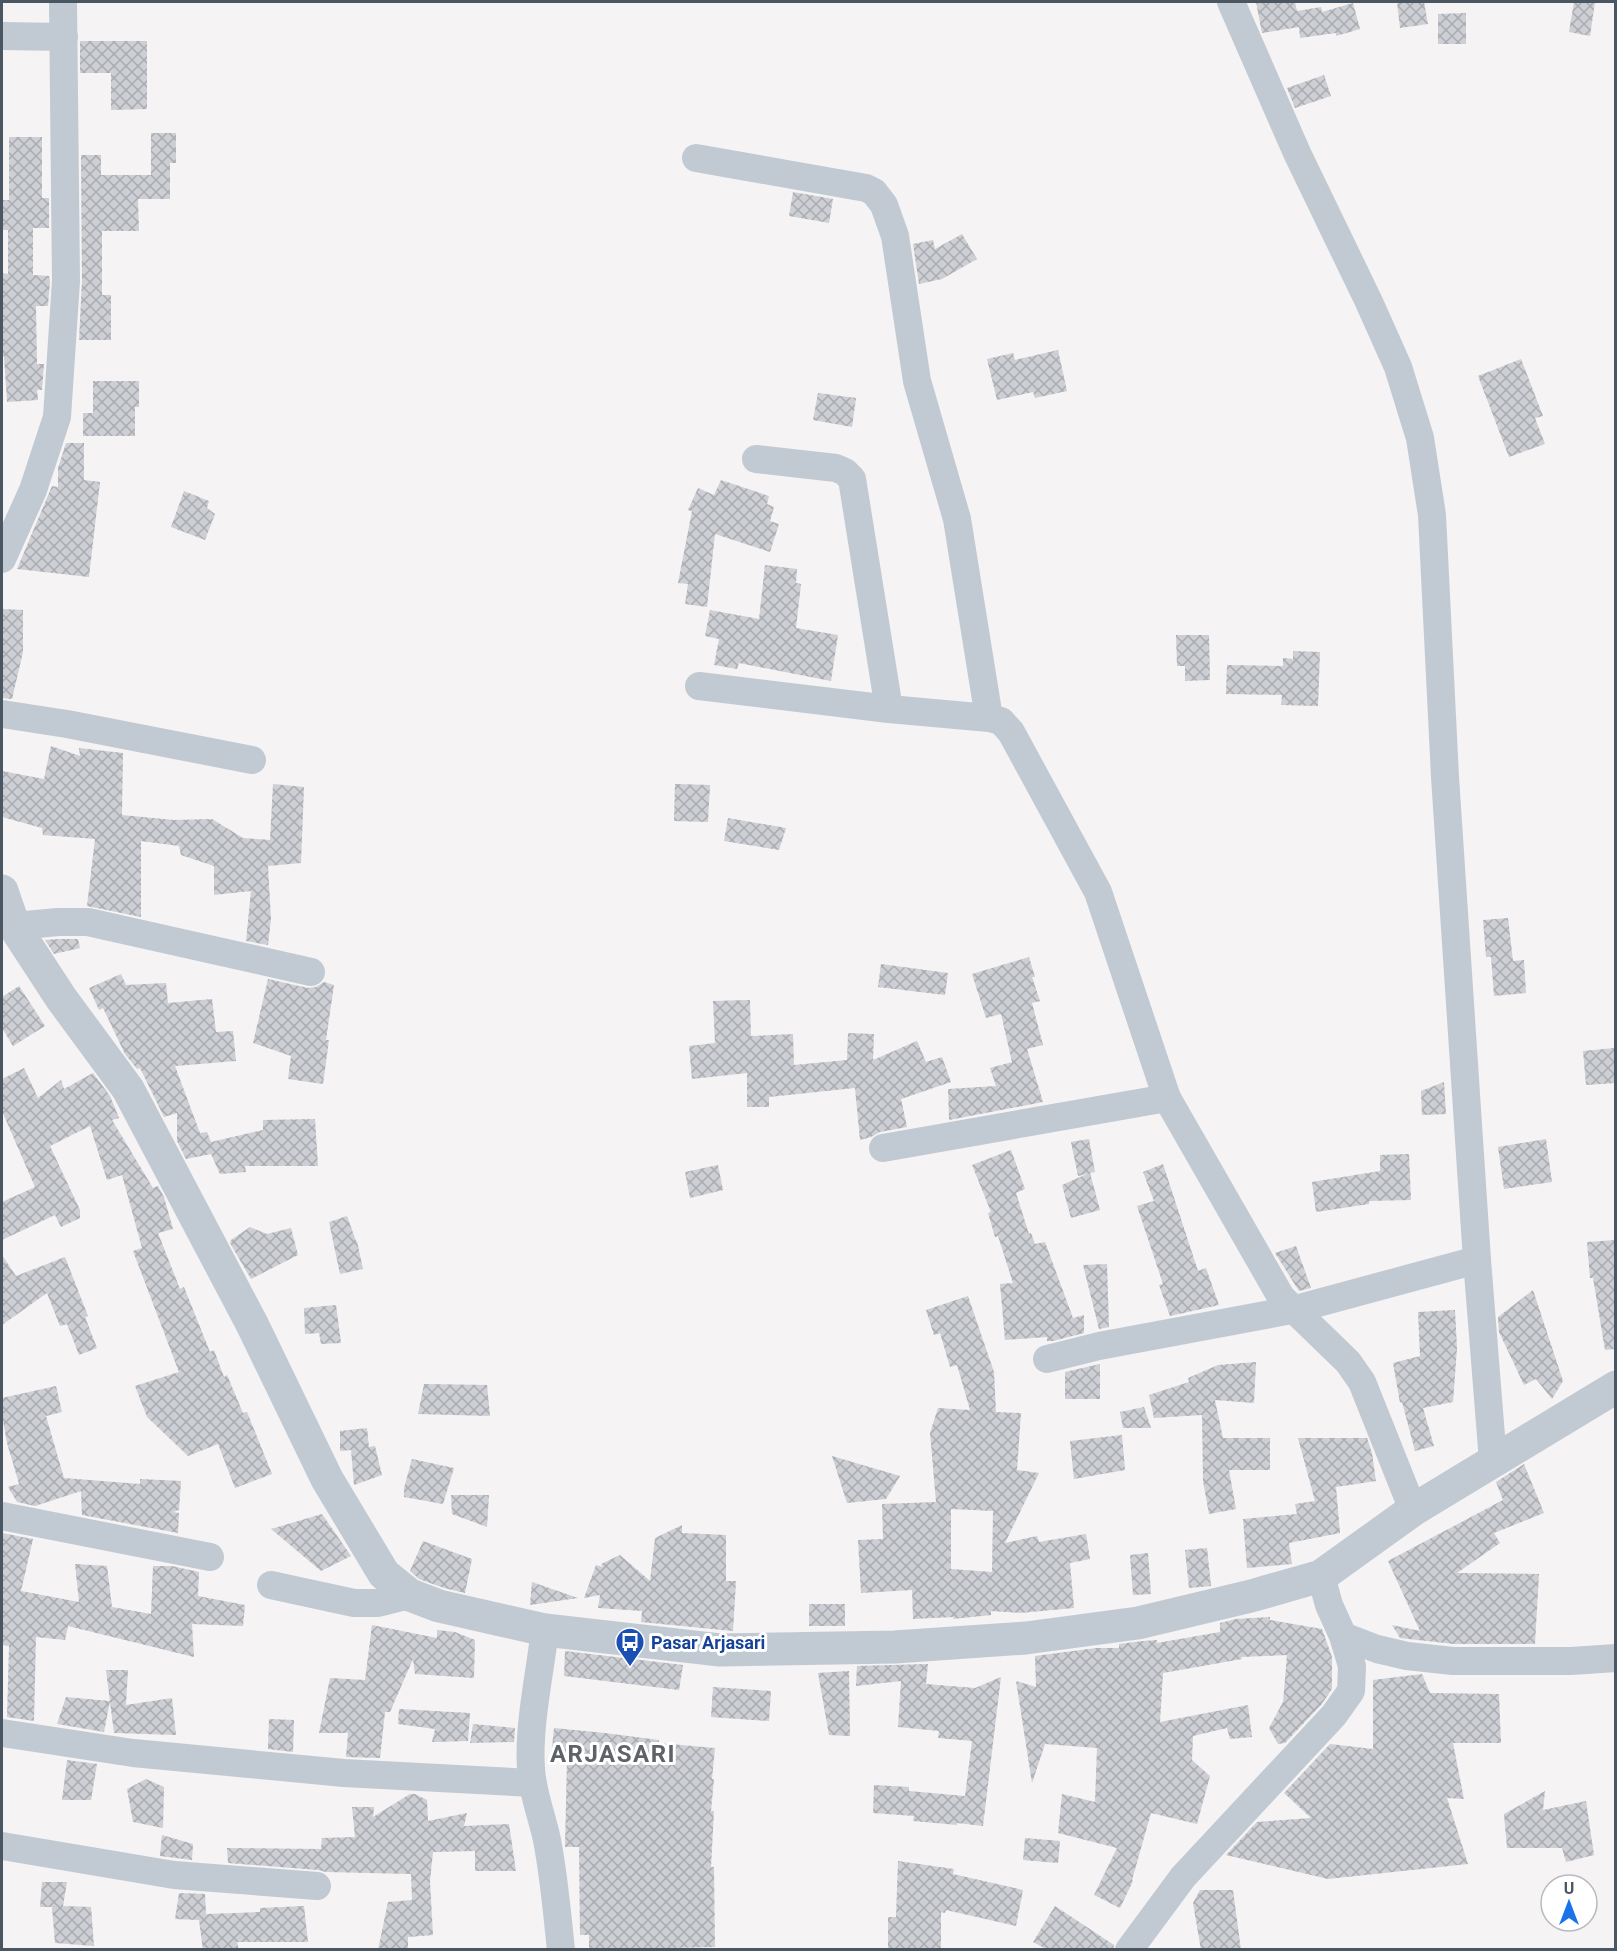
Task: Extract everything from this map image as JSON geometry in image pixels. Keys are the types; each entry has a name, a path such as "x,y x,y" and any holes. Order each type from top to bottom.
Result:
{"street":[{"path":"2,559 33,490 57,417 66,281 63,2"},
{"path":"1231,2 1297,153 1398,367 1420,438 1432,515 1445,777 1477,1260 1493,1461"},
{"path":"2,36 64,37"},
{"path":"696,158 866,188 874,192 884,205 895,236 917,381 957,519 989,718"},
{"path":"756,459 836,468 845,472 852,479 889,709"},
{"path":"699,686 889,709 989,718 1001,721 1011,732 1098,892 1167,1098 1281,1298 1348,1362 1362,1382 1413,1510"},
{"path":"2,714 252,760"},
{"path":"2,891 14,926 61,998 128,1089 252,1324 327,1479 384,1574 410,1595 439,1606 545,1630 720,1650 895,1647 1026,1638 1138,1623 1251,1596 1321,1576 1413,1510 1616,1387"},
{"path":"14,926 88,922 310,972"},
{"path":"883,1148 1167,1098"},
{"path":"1047,1359 1099,1346 1292,1310 1477,1260"},
{"path":"2,1516 210,1557"},
{"path":"1129,1950 1183,1876 1334,1715 1351,1691 1352,1666 1343,1636 1329,1605 1321,1576"},
{"path":"270,1585 354,1603 378,1603 410,1595"},
{"path":"545,1630 533,1723 531,1766 532,1783 542,1813 549,1854 561,1950"},
{"path":"1343,1636 1377,1649 1407,1656 1453,1661 1571,1661 1616,1658"},
{"path":"2,1733 134,1753 215,1761 344,1773 532,1783"},
{"path":"2,1846 174,1875 317,1886"}],"building":[{"path":"1256,2 1295,2 1297,11 1321,7 1322,12 1353,3 1360,29 1336,36 1336,33 1300,38 1299,27 1262,33"},
{"path":"1397,2 1424,2 1428,24 1400,28"},
{"path":"1574,2 1595,2 1590,36 1569,32"},
{"path":"1466,13 1466,44 1438,44 1438,14"},
{"path":"80,41 147,41 147,109 111,110 111,73 80,73"},
{"path":"1324,75 1331,96 1295,108 1287,88"},
{"path":"151,133 176,133 176,163 170,163 170,199 138,199 139,231 102,231 102,295 111,295 111,340 79,340 82,281 81,155 101,155 101,175 151,175"},
{"path":"9,137 42,137 42,198 49,198 49,228 33,228 33,275 49,276 50,281 48,306 36,306 37,364 44,364 42,390 37,390 38,400 7,402 4,356 2,356 2,273 8,274 8,230 2,230 2,200 9,200"},
{"path":"793,192 833,199 829,223 789,216"},
{"path":"962,234 977,259 942,279 919,284 913,244 933,240 935,249"},
{"path":"1058,350 1067,391 1035,398 1033,392 997,400 987,359 1013,353 1015,360"},
{"path":"1521,359 1543,416 1535,418 1545,444 1509,457 1478,376"},
{"path":"93,381 139,381 139,407 135,407 135,436 83,436 83,413 93,413"},
{"path":"818,393 856,398 852,427 813,420"},
{"path":"66,443 84,443 84,480 100,482 89,577 17,569 52,486 58,487 58,468"},
{"path":"721,480 769,496 767,504 774,507 770,521 779,524 770,552 715,534 707,607 685,604 688,584 678,583 692,511 688,510 698,488 714,495"},
{"path":"184,491 209,501 207,508 215,514 205,540 171,527"},
{"path":"765,565 797,569 796,583 801,584 796,628 838,635 831,681 739,663 737,669 714,665 719,639 705,636 710,610 759,619"},
{"path":"2,609 23,610 23,652 12,699 2,698"},
{"path":"1176,635 1209,635 1210,680 1185,681 1185,666 1177,666"},
{"path":"1293,651 1320,652 1318,706 1281,705 1282,695 1226,694 1227,665 1283,666 1283,658 1293,659"},
{"path":"51,746 80,756 79,748 123,753 122,815 174,820 212,819 243,838 270,840 273,784 304,787 301,863 268,866 271,919 268,945 246,941 251,891 214,895 214,866 181,855 179,846 141,841 141,917 87,906 95,839 43,835 42,828 2,817 2,771 44,779"},
{"path":"675,784 710,785 708,822 674,821"},
{"path":"728,818 786,828 779,850 724,841"},
{"path":"1508,918 1513,961 1524,960 1526,993 1494,996 1491,957 1486,957 1483,920"},
{"path":"78,939 80,948 54,954 45,940"},
{"path":"1029,957 1035,977 1032,977 1040,1001 1032,1003 1043,1045 1027,1049 1043,1102 949,1120 948,1089 996,1086 990,1068 1012,1062 1001,1014 986,1018 972,974"},
{"path":"881,964 948,973 945,995 878,987"},
{"path":"121,974 126,985 166,983 168,1003 212,999 216,1032 233,1031 236,1061 175,1066 200,1133 207,1132 211,1142 263,1130 263,1120 315,1119 318,1166 245,1166 246,1172 220,1174 211,1154 186,1159 177,1141 177,1113 164,1117 140,1068 137,1069 125,1054 103,1008 99,1010 89,988"},
{"path":"268,979 308,988 316,987 324,982 334,985 326,1040 329,1040 323,1084 288,1079 291,1056 253,1043"},
{"path":"19,986 45,1026 13,1046 2,1028 2,997"},
{"path":"750,1000 751,1036 793,1034 794,1065 847,1060 848,1033 874,1034 873,1060 917,1041 926,1062 942,1057 951,1082 901,1099 907,1127 880,1132 860,1140 855,1088 769,1097 769,1107 747,1107 747,1073 692,1079 689,1046 715,1043 713,1001"},
{"path":"1614,1048 1616,1083 1586,1085 1583,1051"},
{"path":"24,1068 38,1098 61,1080 64,1089 93,1073 110,1096 119,1118 112,1120 153,1188 158,1186 164,1197 173,1229 158,1233 180,1289 184,1287 210,1352 214,1350 224,1377 227,1375 243,1413 247,1412 272,1474 235,1488 218,1444 188,1456 147,1417 135,1386 179,1372 133,1251 142,1248 122,1175 107,1180 90,1126 50,1146 80,1210 80,1218 61,1227 55,1215 2,1240 2,1202 35,1187 2,1111 2,1079"},
{"path":"1444,1082 1446,1114 1422,1115 1421,1091"},
{"path":"1089,1139 1095,1172 1090,1173 1100,1210 1071,1218 1062,1185 1087,1174 1078,1176 1071,1142"},
{"path":"1546,1139 1552,1182 1504,1189 1498,1147"},
{"path":"1011,1150 1025,1189 1016,1193 1029,1234 1031,1233 1035,1244 1045,1242 1073,1318 1084,1315 1084,1333 1053,1341 1047,1341 1047,1337 1005,1340 1000,1284 1013,1283 998,1236 995,1237 988,1213 991,1212 972,1165"},
{"path":"1409,1154 1411,1200 1369,1201 1369,1204 1316,1212 1312,1182 1380,1171 1380,1155"},
{"path":"1163,1164 1198,1271 1206,1268 1219,1305 1170,1316 1159,1285 1163,1284 1137,1206 1154,1201 1143,1172"},
{"path":"718,1165 723,1190 690,1198 685,1172"},
{"path":"347,1216 357,1241 363,1269 340,1274 329,1222"},
{"path":"250,1227 267,1234 291,1228 298,1255 251,1279 230,1243"},
{"path":"1616,1240 1616,1349 1605,1350 1593,1278 1590,1278 1587,1242"},
{"path":"1296,1246 1311,1288 1299,1291 1275,1253"},
{"path":"2,1255 16,1276 65,1257 88,1316 85,1317 97,1348 79,1355 67,1324 60,1326 47,1293 2,1325"},
{"path":"1107,1264 1109,1327 1099,1329 1083,1265"},
{"path":"1533,1290 1563,1381 1552,1399 1536,1379 1524,1385 1499,1332 1498,1317"},
{"path":"968,1296 994,1372 996,1412 1021,1413 1017,1470 1039,1473 1005,1543 1037,1536 1039,1542 1086,1534 1090,1559 1070,1563 1074,1608 1020,1613 991,1611 991,1615 953,1619 954,1617 913,1619 912,1590 861,1593 858,1540 883,1539 882,1504 936,1502 930,1433 938,1408 970,1410 957,1365 950,1367 940,1333 934,1335 926,1310","holes":["951,1509 993,1511 992,1572 951,1569"]},
{"path":"336,1305 341,1343 321,1344 319,1333 305,1334 304,1308"},
{"path":"1455,1310 1457,1348 1453,1402 1423,1408 1434,1446 1415,1451 1402,1402 1400,1403 1393,1363 1420,1356 1418,1312"},
{"path":"1256,1362 1254,1403 1215,1400 1223,1438 1270,1438 1270,1470 1229,1470 1236,1509 1209,1514 1203,1481 1202,1415 1154,1418 1149,1395 1189,1382 1188,1378 1218,1365"},
{"path":"1100,1364 1100,1399 1065,1399 1065,1372"},
{"path":"424,1384 487,1385 490,1416 418,1414"},
{"path":"56,1386 62,1412 46,1416 64,1478 140,1484 140,1479 181,1481 179,1510 173,1512 179,1513 178,1533 82,1515 81,1491 35,1506 17,1502 8,1487 19,1484 7,1443 2,1415 2,1398"},
{"path":"1144,1407 1151,1428 1123,1428 1120,1412"},
{"path":"367,1428 369,1447 375,1446 382,1475 354,1485 351,1450 340,1451 340,1431"},
{"path":"1122,1435 1125,1470 1074,1479 1070,1441"},
{"path":"1298,1438 1367,1438 1372,1453 1376,1481 1336,1487 1340,1533 1289,1543 1292,1564 1247,1568 1243,1519 1297,1514 1295,1504 1315,1501"},
{"path":"832,1456 900,1476 886,1499 847,1503"},
{"path":"412,1459 454,1468 443,1504 404,1497 404,1488"},
{"path":"1524,1464 1544,1513 1494,1533 1500,1543 1457,1573 1539,1574 1535,1644 1454,1644 1400,1638 1392,1625 1420,1631 1388,1561 1503,1500 1496,1482"},
{"path":"451,1495 489,1495 487,1527 452,1514"},
{"path":"322,1514 351,1556 321,1571 271,1529"},
{"path":"682,1525 682,1533 726,1535 726,1581 736,1581 733,1631 641,1622 642,1611 598,1608 600,1595 584,1598 596,1565 603,1567 601,1564 620,1555 650,1581 655,1538"},
{"path":"2,1533 33,1539 21,1591 79,1602 75,1564 107,1566 112,1607 151,1614 153,1566 172,1566 199,1572 198,1596 245,1605 243,1626 192,1624 194,1657 68,1626 65,1640 36,1637 34,1721 7,1717 9,1646 2,1645"},
{"path":"423,1541 472,1559 465,1593 419,1579 410,1571"},
{"path":"1207,1548 1211,1586 1189,1588 1185,1550"},
{"path":"1148,1553 1151,1594 1133,1595 1130,1555"},
{"path":"532,1582 578,1598 530,1605"},
{"path":"809,1604 845,1604 845,1626 809,1626"},
{"path":"1270,1617 1270,1620 1322,1629 1332,1657 1332,1689 1321,1705 1285,1743 1278,1744 1269,1728 1283,1702 1287,1655 1241,1657 1242,1659 1163,1673 1160,1722 1248,1705 1252,1737 1230,1739 1227,1728 1193,1736 1192,1760 1210,1776 1197,1824 1151,1813 1133,1881 1120,1908 1094,1895 1117,1848 1058,1833 1062,1794 1095,1802 1097,1748 1045,1744 1032,1783 1016,1681 1036,1687 1035,1656 1096,1648 1119,1648 1119,1644 1143,1641 1157,1640 1157,1643 1220,1632 1220,1623 1236,1619"},
{"path":"372,1625 437,1638 437,1630 455,1632 475,1640 474,1678 415,1674 413,1659 390,1712 385,1712 380,1758 346,1757 348,1733 319,1733 330,1678 365,1680"},
{"path":"565,1651 683,1665 679,1690 564,1676"},
{"path":"928,1664 926,1684 975,1688 1001,1677 983,1826 913,1821 914,1816 873,1813 874,1785 909,1787 909,1791 965,1796 972,1741 938,1738 939,1731 898,1727 901,1681 856,1686 857,1666"},
{"path":"106,1670 128,1670 126,1705 172,1698 176,1735 114,1733"},
{"path":"849,1671 850,1736 829,1735 818,1673"},
{"path":"1422,1674 1430,1693 1499,1694 1501,1743 1453,1743 1464,1799 1447,1798 1468,1864 1328,1879 1226,1855 1257,1822 1311,1818 1284,1793 1330,1744 1373,1749 1373,1680"},
{"path":"713,1687 771,1691 769,1721 711,1717"},
{"path":"66,1697 110,1701 104,1732 57,1724"},
{"path":"399,1709 470,1713 468,1741 432,1742 435,1729 398,1724"},
{"path":"269,1719 294,1720 293,1752 268,1749"},
{"path":"473,1724 515,1728 514,1742 470,1743"},
{"path":"554,1728 659,1740 659,1743 715,1748 712,1779 714,1779 711,1811 714,1811 711,1867 714,1867 715,1947 589,1950 589,1935 580,1935 579,1847 565,1847 567,1759 551,1757"},
{"path":"67,1760 97,1764 91,1800 62,1800"},
{"path":"146,1779 164,1787 163,1828 133,1822 127,1789"},
{"path":"1545,1791 1543,1810 1586,1801 1594,1855 1566,1862 1562,1848 1507,1848 1504,1814"},
{"path":"410,1794 427,1800 428,1821 467,1813 464,1826 509,1824 516,1871 475,1871 475,1851 433,1852 430,1881 433,1935 408,1937 408,1950 378,1950 388,1902 412,1900 411,1874 326,1872 228,1863 227,1848 321,1849 322,1838 355,1837 352,1807 374,1807 373,1817"},
{"path":"162,1835 193,1844 192,1860 160,1856"},
{"path":"1025,1838 1060,1841 1058,1863 1023,1860"},
{"path":"898,1861 954,1869 953,1874 1023,1890 1016,1926 946,1910 945,1913 941,1912 941,1950 888,1950 888,1917 896,1917"},
{"path":"42,1882 67,1882 63,1906 91,1907 94,1946 55,1943 52,1907 40,1907"},
{"path":"1200,1890 1233,1890 1241,1950 1201,1950 1193,1903"},
{"path":"179,1893 205,1894 206,1914 260,1912 260,1908 304,1906 308,1942 237,1942 239,1950 203,1950 199,1920 175,1919"},
{"path":"1055,1906 1114,1945 1113,1950 1048,1950 1033,1942"}],"place":[{"name":"Pasar Arjasari","path":"630,1668"}],"district":[{"name":"ARJASARI","path":"613,1754"}]}
